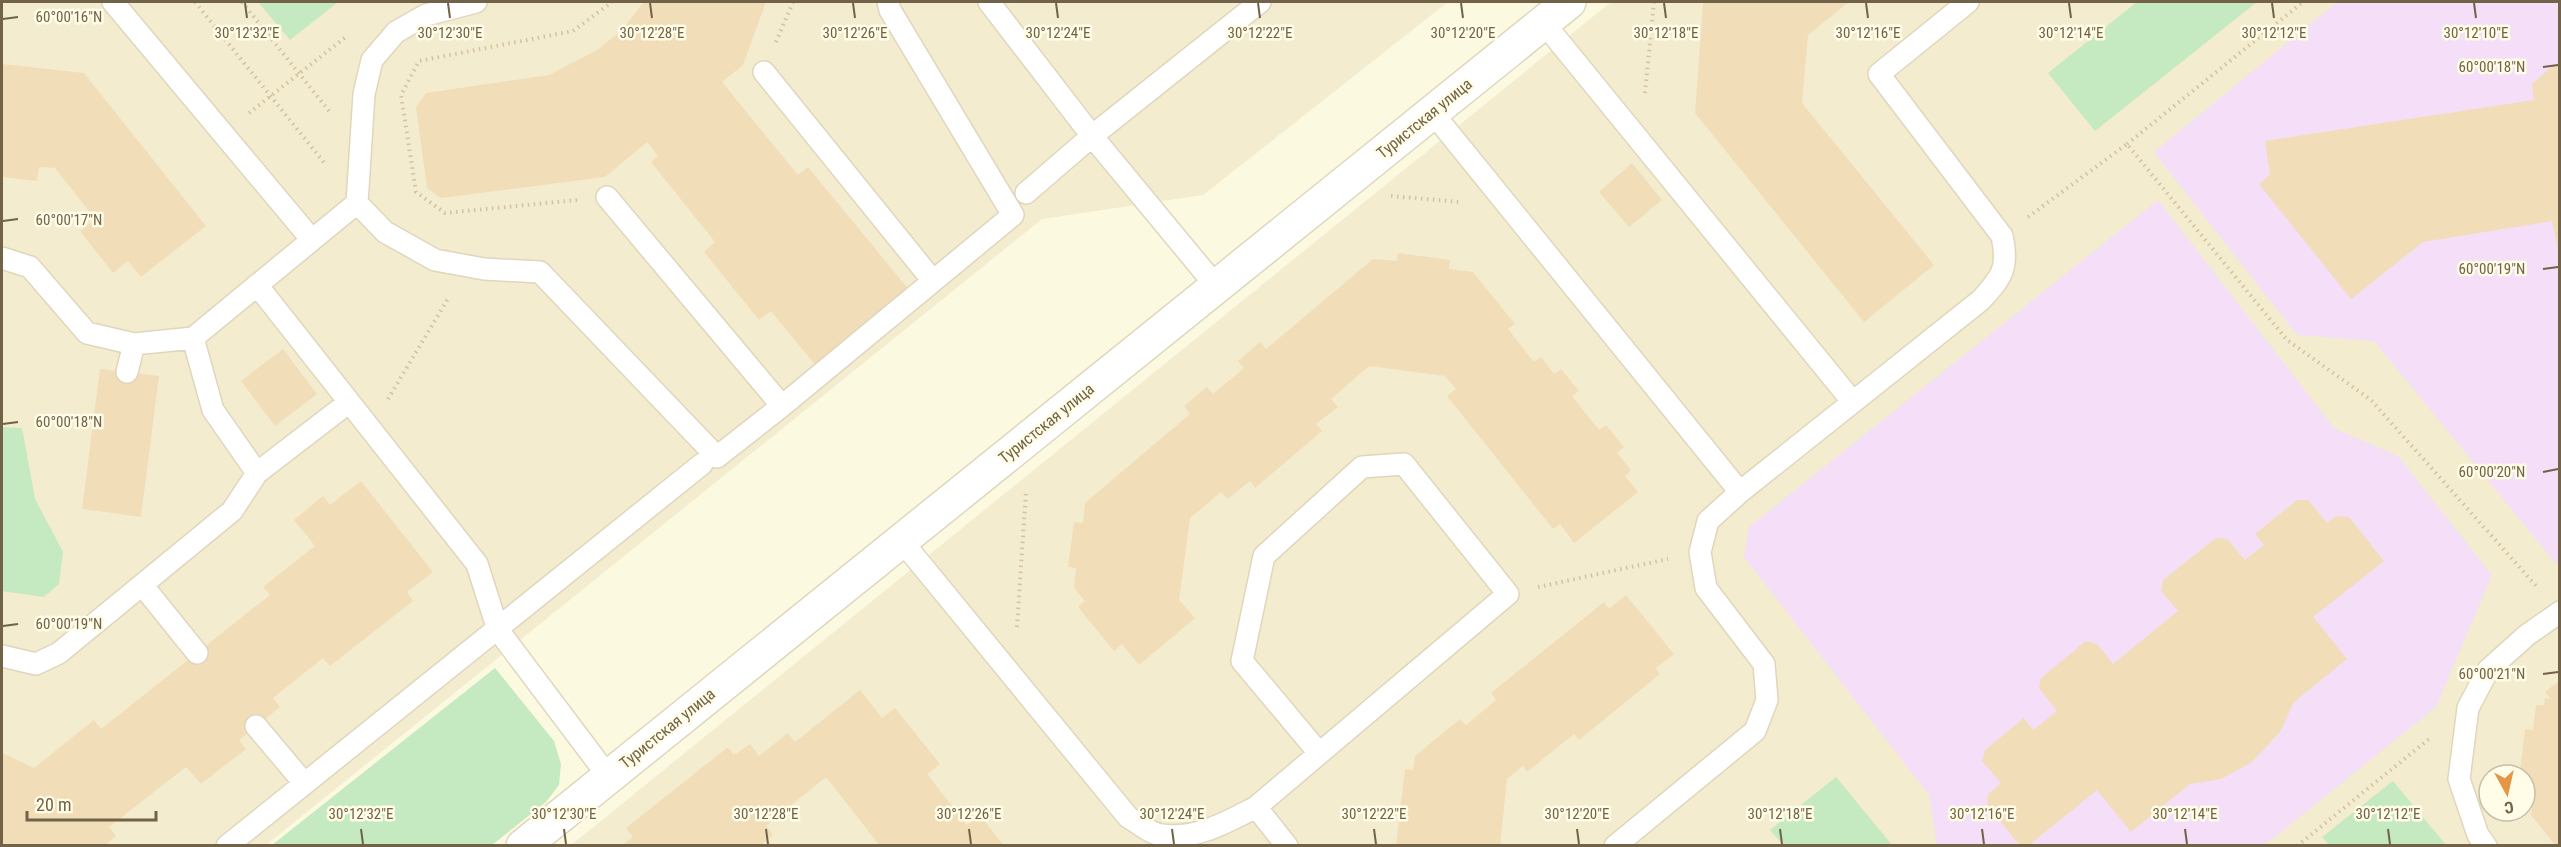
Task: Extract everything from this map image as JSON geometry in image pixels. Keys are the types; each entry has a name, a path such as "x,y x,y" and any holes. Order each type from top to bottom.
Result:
{"street":[{"name":"Туристская улица","path":"523,846 1569,2"}],"lane":[{"path":"113,2 312,240"},
{"path":"476,2 426,15 396,32 372,60 364,94 357,203 385,232 435,260 469,266 540,272 717,457 1013,215 890,10 888,2"},
{"path":"989,2 1092,136 1216,286"},
{"path":"1026,193 1092,136 1260,2"},
{"path":"1615,846 1755,731 1767,700 1764,664 1706,588 1700,552 1708,521 1852,401 1981,300 1999,280 2006,255 2002,236 1879,74 1968,2"},
{"path":"1543,22 1852,401"},
{"path":"764,72 933,282"},
{"path":"1432,112 1740,492"},
{"path":"607,197 782,406"},
{"path":"2,258 30,267 87,333 134,344 193,338 357,203"},
{"path":"257,285 477,564 498,630 608,776"},
{"path":"193,338 213,410 256,473"},
{"path":"127,372 134,344"},
{"path":"2,656 36,664 59,653 232,511 256,473 348,403"},
{"path":"227,846 702,464"},
{"path":"901,540 1128,817 1160,835 1197,840 1216,827 1256,807 1508,594 1404,464 1362,467 1264,556 1242,661 1319,753"},
{"path":"143,586 197,653"},
{"path":"2486,846 2478,835 2459,779 2468,708 2488,670 2527,635 2559,612"},
{"path":"256,726 304,783"},
{"path":"1256,807 1287,846"}],"path":[{"path":"195,2 357,203"},
{"path":"242,2 360,150"},
{"path":"607,197 445,213 416,192 401,95 419,61 573,31 612,2"},
{"path":"764,72 793,2"},
{"path":"1640,141 1654,2"},
{"path":"2002,236 2127,144 2304,2"},
{"path":"224,134 352,31"},
{"path":"2127,144 2287,340 2371,400 2559,612"},
{"path":"1333,192 1507,205"},
{"path":"369,429 469,266"},
{"path":"1013,677 1030,436"},
{"path":"1508,594 1700,552"},
{"path":"2297,846 2468,708"}],"shaded area":[{"path":"2,2 1448,2 1203,195 1042,219 266,845 2,846"},
{"path":"1611,2 2559,2 2559,845 570,846"},
{"path":"2337,2 2559,2 2559,564 2557,565 2374,341 2297,335 2154,152"},
{"path":"2158,200 2334,428 2398,456 2492,575 2436,707 2265,845 1937,846 1929,795 1744,557 1749,527"}],"green space":[{"path":"258,2 338,2 290,40"},
{"path":"2137,2 2257,2 2095,131 2048,73"},
{"path":"2,427 22,428 35,499 63,552 59,584 44,597 2,591"},
{"path":"495,668 554,741 561,764 559,785 546,802 492,845 272,845"},
{"path":"1836,777 1892,845 1783,845 1770,830"},
{"path":"2393,781 2446,845 2329,845 2322,837"}],"building":[{"path":"644,2 766,2 743,65 722,82 798,175 808,167 910,291 817,367 771,311 759,320 704,252 715,242 651,162 658,156 647,142 605,177 441,198 427,188 416,107 426,93 549,75 597,50 622,30"},
{"path":"1705,2 1849,2 1808,35 1802,103 1934,265 1864,322 1695,113 1703,4"},
{"path":"2,64 84,73 206,226 141,277 128,261 113,273 80,231 95,219 55,168 39,167 37,181 2,177"},
{"path":"2555,64 2560,66 2560,260 2552,221 2423,242 2351,299 2259,184 2270,175 2265,141 2534,100 2532,84"},
{"path":"1632,163 1662,200 1629,227 1599,192"},
{"path":"1398,253 1450,260 1449,269 1473,272 1515,324 1508,329 1534,362 1541,357 1554,374 1561,369 1579,391 1572,396 1599,430 1606,425 1624,447 1617,453 1631,470 1625,476 1638,492 1574,543 1560,524 1553,529 1447,396 1456,389 1445,376 1369,366 1331,399 1338,407 1316,424 1322,431 1255,488 1250,481 1228,499 1221,492 1190,518 1179,600 1195,618 1139,665 1122,644 1114,651 1078,607 1085,601 1074,588 1076,568 1068,567 1074,522 1083,523 1085,503 1190,414 1184,406 1207,387 1213,394 1244,368 1238,361 1260,342 1266,349 1373,259 1397,261"},
{"path":"283,349 317,394 275,426 241,381"},
{"path":"100,369 159,376 141,517 82,509"},
{"path":"361,481 433,572 407,592 413,601 330,666 323,658 273,698 280,707 239,740 246,749 201,784 186,767 109,827 116,836 104,846 2,846 2,753 34,768 94,720 101,729 270,595 263,587 315,546 294,520 323,496 330,505"},
{"path":"2297,500 2308,500 2327,523 2336,516 2349,517 2384,561 2313,617 2347,659 2294,702 2280,732 2252,762 2221,779 2190,784 2131,832 2097,790 2028,846 2020,846 1987,804 1988,794 2001,783 1982,761 1985,750 2024,718 2033,730 2057,711 2039,688 2041,678 2086,641 2097,644 2113,664 2178,611 2161,591 2163,580 2216,538 2227,539 2245,560 2264,545 2255,534"},
{"path":"1626,595 1674,654 1656,668 1660,674 1579,740 1574,734 1527,772 1523,766 1507,779 1500,846 1396,846 1405,769 1413,770 1415,756 1460,719 1466,725 1496,700 1491,693 1604,602 1609,609"},
{"path":"2560,680 2560,846 2556,846 2537,822 2537,763 2521,763 2525,729 2533,730 2536,705 2544,705 2545,698 2551,699 2545,692"},
{"path":"860,690 882,718 895,708 940,764 927,774 967,825 980,815 1004,846 880,846 826,777 766,826 773,835 760,846 621,846 633,837 626,828 728,747 734,755 750,744 759,756 788,733 795,742"}]}
